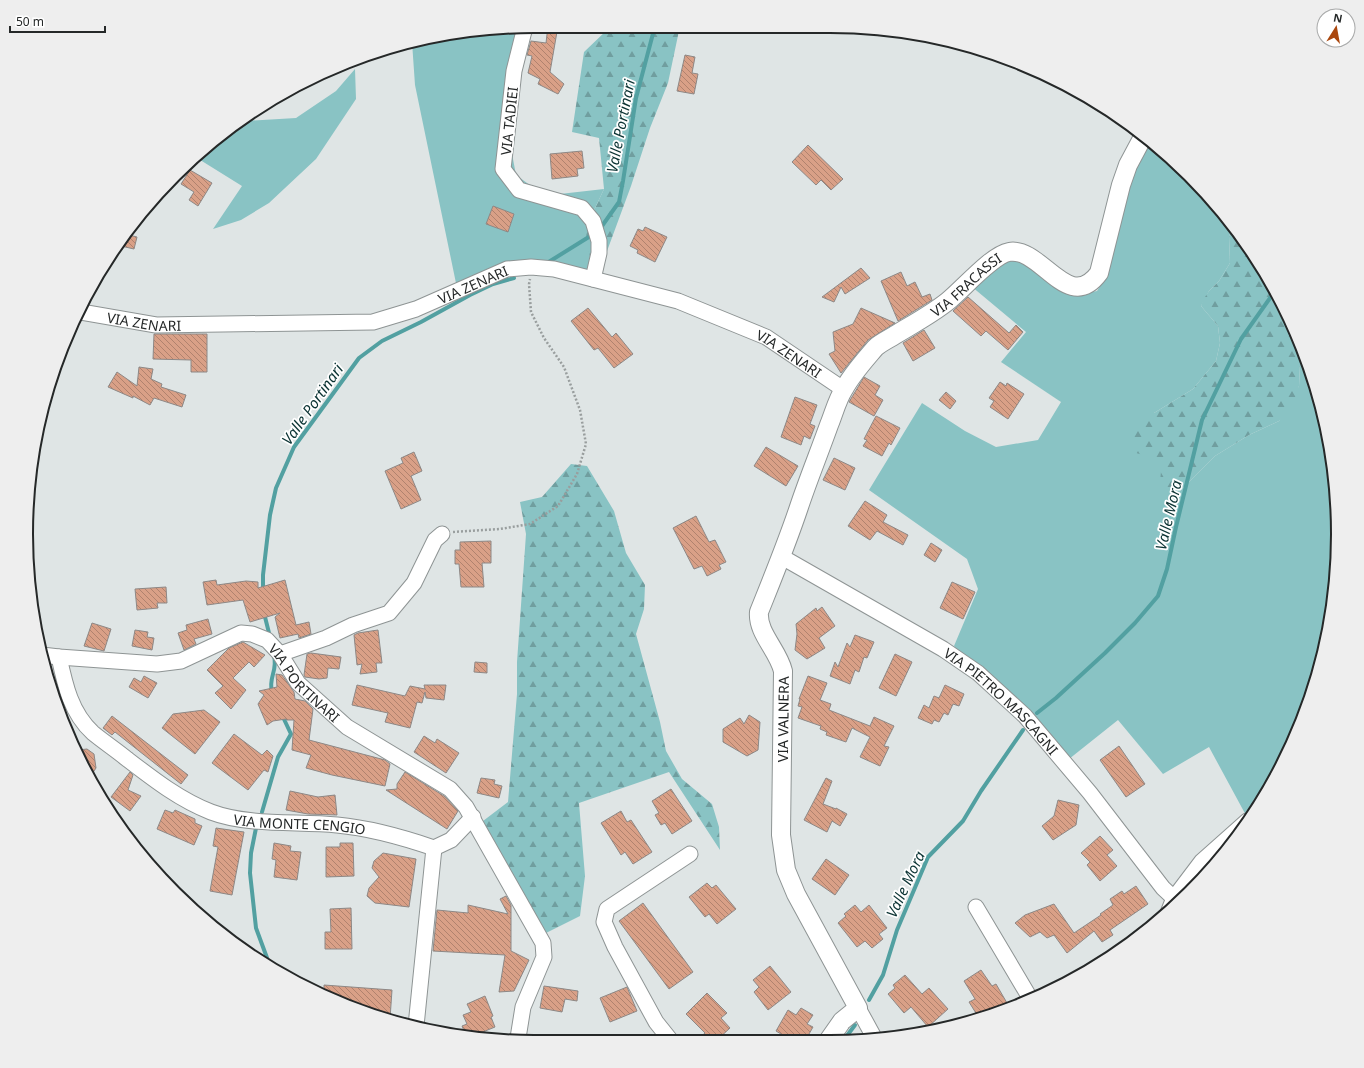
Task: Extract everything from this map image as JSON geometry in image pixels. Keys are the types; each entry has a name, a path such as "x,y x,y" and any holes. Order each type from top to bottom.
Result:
{"street":[{"name":"VIA TADIEI","path":"523,33 514,70 503,169 519,190 582,208 593,221 599,241 599,253 594,279"},
{"name":"VIA FRACASSI","path":"843,389 855,372 877,347 949,301 994,259 1008,252 1016,252 1027,255 1053,275 1071,286 1083,286 1092,282 1099,273 1121,185 1128,165 1141,141"},
{"name":"VIA ZENARI","path":"85,313 156,325 373,322 416,309 507,269 531,267 554,269 678,301 766,337 843,389"},
{"name":"VIA VALNERA","path":"843,389 812,469 782,557 759,612 758,620 780,662 783,671 781,834 786,870 796,894 858,1008"},
{"path":"280,654 326,638 353,625 389,613 414,583 435,540 442,534"},
{"name":"VIA PIETRO MASCAGNI","path":"782,557 943,649 978,673 1025,716 1090,792 1163,888 1174,898"},
{"name":"VIA PORTINARI","path":"48,656 157,664 181,661 241,633 252,634 267,640 280,654 298,683 347,728 450,789 473,817 495,859 544,943 544,957 523,1007 519,1035"},
{"name":"VIA MONTE CENGIO","path":"59,657 65,686 70,700 92,732 180,797 212,812 249,820 312,823 363,828 411,840 434,848"},
{"path":"417,1021 434,848 451,840 473,817"},
{"path":"1184,888 1202,861 1227,838"},
{"path":"666,1035 656,1022 615,947 604,922 607,908 690,854"},
{"path":"976,907 1028,994"},
{"path":"832,1035 842,1021 858,1008 873,1033"}],"path":[{"path":"442,534 461,531 500,529 530,524 558,506 577,474 586,444 580,410 564,367 544,338 531,312 529,284 531,267"}],"green space":[{"path":"527,33 510,143 516,175 538,191 551,195 604,189 587,225 596,281 546,269 507,273 457,288 415,85 412,48 469,37"},
{"path":"604,33 679,33 668,83 650,128 631,186 596,281 586,240 587,225 604,189 599,138 572,132 584,52"},
{"path":"355,69 356,99 316,159 269,203 241,220 213,229 242,186 201,160 251,121 296,118 336,91"},
{"path":"1147,147 1184,180 1207,204 1230,233 1229,236 1230,263 1219,281 1209,291 1201,306 1218,326 1220,343 1216,361 1193,389 1154,413 1162,461 1177,494 1215,456 1249,435 1279,421 1299,386 1300,363 1314,404 1321,436 1327,469 1331,534 1327,599 1321,632 1314,664 1293,726 1264,784 1245,814 1209,747 1163,774 1118,720 1059,767 1032,732 980,682 954,646 978,589 967,559 869,490 922,403 965,431 996,447 1038,440 1061,402 1001,362 1026,332 971,286 1009,258 1021,260 1081,294 1097,291 1104,280 1126,187"},
{"path":"1230,233 1247,256 1264,284 1293,342 1300,363 1299,386 1293,405 1279,421 1249,435 1215,456 1177,494 1160,482 1162,461 1133,452 1133,433 1154,413 1193,389 1216,361 1220,343 1218,326 1201,306 1209,291 1219,281 1230,263 1229,236"},
{"path":"571,464 587,466 614,511 626,553 645,585 644,609 636,634 660,722 666,751 682,779 712,804 719,827 720,850 669,772 579,803 585,876 580,916 544,934 483,821 508,802 517,694 517,662 526,534 520,502 542,497"}],"building":[{"path":"547,33 557,33 550,72 564,84 558,94 538,84 540,79 528,73 532,56 527,55 531,41 546,43"},
{"path":"685,55 695,57 692,73 698,74 694,94 677,91"},
{"path":"808,145 843,179 831,190 821,180 816,185 792,162"},
{"path":"582,151 584,168 577,169 578,176 552,179 550,154"},
{"path":"190,170 212,183 198,206 189,200 194,192 181,184"},
{"path":"493,206 514,214 508,232 486,224"},
{"path":"645,227 667,237 655,262 637,253 638,250 630,246 638,229 643,231"},
{"path":"132,236 137,237 134,249 124,247"},
{"path":"861,268 870,278 845,294 841,287 834,302 822,297"},
{"path":"901,272 907,286 915,282 922,297 930,294 932,300 898,321 881,281"},
{"path":"968,297 1009,333 1016,325 1023,332 1008,350 986,331 981,336 953,311"},
{"path":"588,308 612,337 616,333 633,354 614,368 598,348 594,350 571,321"},
{"path":"861,308 895,323 868,340 841,373 829,354 835,351 833,332 853,324"},
{"path":"924,330 935,348 913,361 903,343"},
{"path":"154,334 207,334 207,372 191,372 191,360 153,359"},
{"path":"139,367 153,369 151,379 162,384 161,387 186,395 182,407 154,398 150,405 133,396 133,398 108,387 117,372 137,386"},
{"path":"864,377 880,386 875,395 883,400 874,416 849,402"},
{"path":"1000,382 1006,386 1007,383 1024,394 1008,419 990,407 994,401 989,398"},
{"path":"946,392 956,401 950,409 939,400"},
{"path":"795,397 817,405 810,424 815,426 810,439 804,436 801,445 781,437"},
{"path":"876,416 900,428 891,445 889,443 882,456 863,446 867,440 864,439"},
{"path":"766,447 798,466 786,486 754,466"},
{"path":"414,452 422,471 411,476 421,500 401,509 385,471 403,463 401,458"},
{"path":"834,458 855,468 845,490 823,480"},
{"path":"865,501 887,515 883,522 908,535 903,545 877,531 870,540 848,526"},
{"path":"696,516 709,542 715,540 726,562 719,565 721,569 707,576 702,566 694,569 673,528"},
{"path":"491,541 491,563 482,563 484,587 461,587 459,564 455,564 455,550 460,550 460,542"},
{"path":"931,543 942,550 935,562 924,555"},
{"path":"216,580 217,585 246,581 258,582 258,588 285,580 296,625 309,622 311,634 299,638 298,634 280,638 275,617 280,613 250,622 243,600 207,605 203,582"},
{"path":"952,582 975,592 963,619 940,608"},
{"path":"166,587 167,603 157,603 158,608 137,610 135,589"},
{"path":"822,607 835,626 819,638 825,648 807,659 795,650 797,634 796,624 816,608 817,611"},
{"path":"208,619 212,634 194,639 196,644 184,650 178,633 187,630 186,625"},
{"path":"92,623 111,629 104,651 84,646"},
{"path":"135,630 148,632 147,637 154,638 152,650 132,646"},
{"path":"378,630 382,663 376,663 377,672 360,674 362,664 357,665 354,635"},
{"path":"855,635 874,642 867,658 864,657 859,672 855,670 850,684 830,676 835,662 838,667 847,643 850,647"},
{"path":"243,642 265,655 254,667 249,662 233,678 246,690 231,709 215,693 223,686 207,670 229,648"},
{"path":"311,653 341,657 339,669 328,668 327,678 319,679 305,677 307,654"},
{"path":"895,654 912,662 896,696 879,688"},
{"path":"475,662 487,663 487,673 474,672"},
{"path":"276,674 282,675 294,692 295,699 305,701 313,709 309,740 385,760 390,764 385,786 306,768 311,755 292,750 294,720 286,719 273,721 267,725 258,704 264,695 259,691 277,687"},
{"path":"144,676 157,683 148,698 129,687 134,678 141,682"},
{"path":"808,676 827,683 820,700 831,704 829,710 870,726 874,717 894,726 884,746 889,747 880,766 860,757 870,737 852,728 846,742 826,735 827,732 820,729 821,726 798,718 802,707 798,706 799,699"},
{"path":"357,685 405,696 410,686 425,689 424,685 446,685 444,700 426,698 425,692 422,703 417,702 410,728 385,722 388,713 352,705"},
{"path":"945,685 964,694 959,706 953,704 948,715 944,713 939,722 934,720 932,724 918,718 924,705 929,708 934,696 939,698"},
{"path":"204,710 220,722 195,754 162,728 173,714"},
{"path":"749,715 760,722 758,750 747,756 723,742 723,729 740,718 744,724"},
{"path":"112,716 188,775 181,784 115,732 112,735 103,728"},
{"path":"234,734 262,755 267,750 273,756 268,772 264,770 248,790 212,763"},
{"path":"424,736 435,743 437,739 459,753 446,773 414,752"},
{"path":"1119,746 1145,784 1126,797 1100,760"},
{"path":"87,749 94,754 96,768 93,772 85,756 82,750"},
{"path":"130,772 133,775 128,790 141,796 130,811 111,797"},
{"path":"405,772 444,796 458,811 447,829 386,790 397,789 397,784"},
{"path":"481,778 495,780 494,784 502,786 499,798 477,793"},
{"path":"826,778 832,781 823,804 836,808 847,814 840,826 832,821 827,832 804,820"},
{"path":"671,789 692,821 672,834 665,823 661,825 655,815 659,813 652,801"},
{"path":"290,791 318,797 335,795 337,815 308,814 286,810"},
{"path":"1058,800 1079,805 1076,825 1053,840 1042,826 1054,816"},
{"path":"165,810 173,813 175,810 195,819 195,823 202,826 194,845 157,829"},
{"path":"621,811 627,822 631,820 652,852 633,864 625,852 621,855 601,823"},
{"path":"216,828 244,832 232,895 210,891 218,847 213,846"},
{"path":"1100,836 1113,850 1107,855 1117,866 1100,881 1087,865 1090,862 1081,853"},
{"path":"274,843 291,846 290,851 301,852 297,880 274,877 276,860 272,859"},
{"path":"340,843 353,843 354,876 326,877 326,847 340,847"},
{"path":"383,853 416,859 409,907 375,903 367,896 369,888 379,877 372,868 374,861"},
{"path":"826,859 849,875 835,895 812,879"},
{"path":"707,883 712,888 716,885 736,909 717,924 709,914 705,917 689,897"},
{"path":"1136,886 1148,904 1110,930 1113,935 1102,942 1094,931 1067,953 1054,935 1047,938 1040,932 1030,937 1015,923 1025,915 1054,904 1074,933 1113,905 1110,899 1122,891 1124,894"},
{"path":"506,896 511,905 511,951 529,960 514,991 499,992 505,955 433,951 437,910 468,913 468,905 508,914 500,899"},
{"path":"643,903 693,972 669,989 619,921"},
{"path":"855,905 861,912 869,905 887,928 879,934 883,939 872,948 865,941 857,947 838,923 846,916 844,914"},
{"path":"351,908 352,949 325,949 325,932 331,932 330,909"},
{"path":"770,966 791,992 768,1010 754,992 759,987 753,980"},
{"path":"981,970 992,986 996,984 1007,1002 976,1013 969,1002 975,999 964,981"},
{"path":"905,975 922,994 929,988 948,1009 931,1024 927,1025 911,1007 904,1013 888,994 895,988 893,985"},
{"path":"324,985 392,990 390,1014 342,997 324,989"},
{"path":"544,986 578,991 577,1001 565,999 562,1012 540,1008"},
{"path":"627,987 637,1011 610,1022 600,998"},
{"path":"707,993 727,1013 721,1018 730,1028 722,1035 703,1035 705,1033 686,1014"},
{"path":"485,996 493,1016 491,1017 495,1027 482,1032 464,1030 462,1026 467,1024 463,1015 471,1012 467,1004"},
{"path":"801,1008 813,1015 807,1024 813,1027 808,1035 783,1035 776,1031 788,1010 796,1015"}],"waterway":[{"name":"Valle Portinari","path":"602,226 619,202 636,98 653,33"},
{"name":"Valle Portinari","path":"547,263 592,235"},
{"name":"Valle Portinari","path":"263,592 263,575 270,515 276,488 294,447 359,358 382,341 421,322 470,295 493,284 514,278"},
{"name":"Valle Mora","path":"1037,713 1056,698 1105,653 1135,623 1158,596 1167,569 1202,420 1241,339 1271,297"},
{"name":"Valle Portinari","path":"264,613 270,637"},
{"name":"Valle Portinari","path":"272,692 271,682 275,666 274,656"},
{"name":"Valle Portinari","path":"262,812 278,757 291,734 282,715"},
{"name":"Valle Mora","path":"869,1000 883,975 897,930 928,857 963,821 981,791 1023,730"},
{"name":"Valle Portinari","path":"256,828 251,853 250,873 256,928 267,958"},
{"name":"Valle Mora","path":"848,1034 855,1025"}]}
